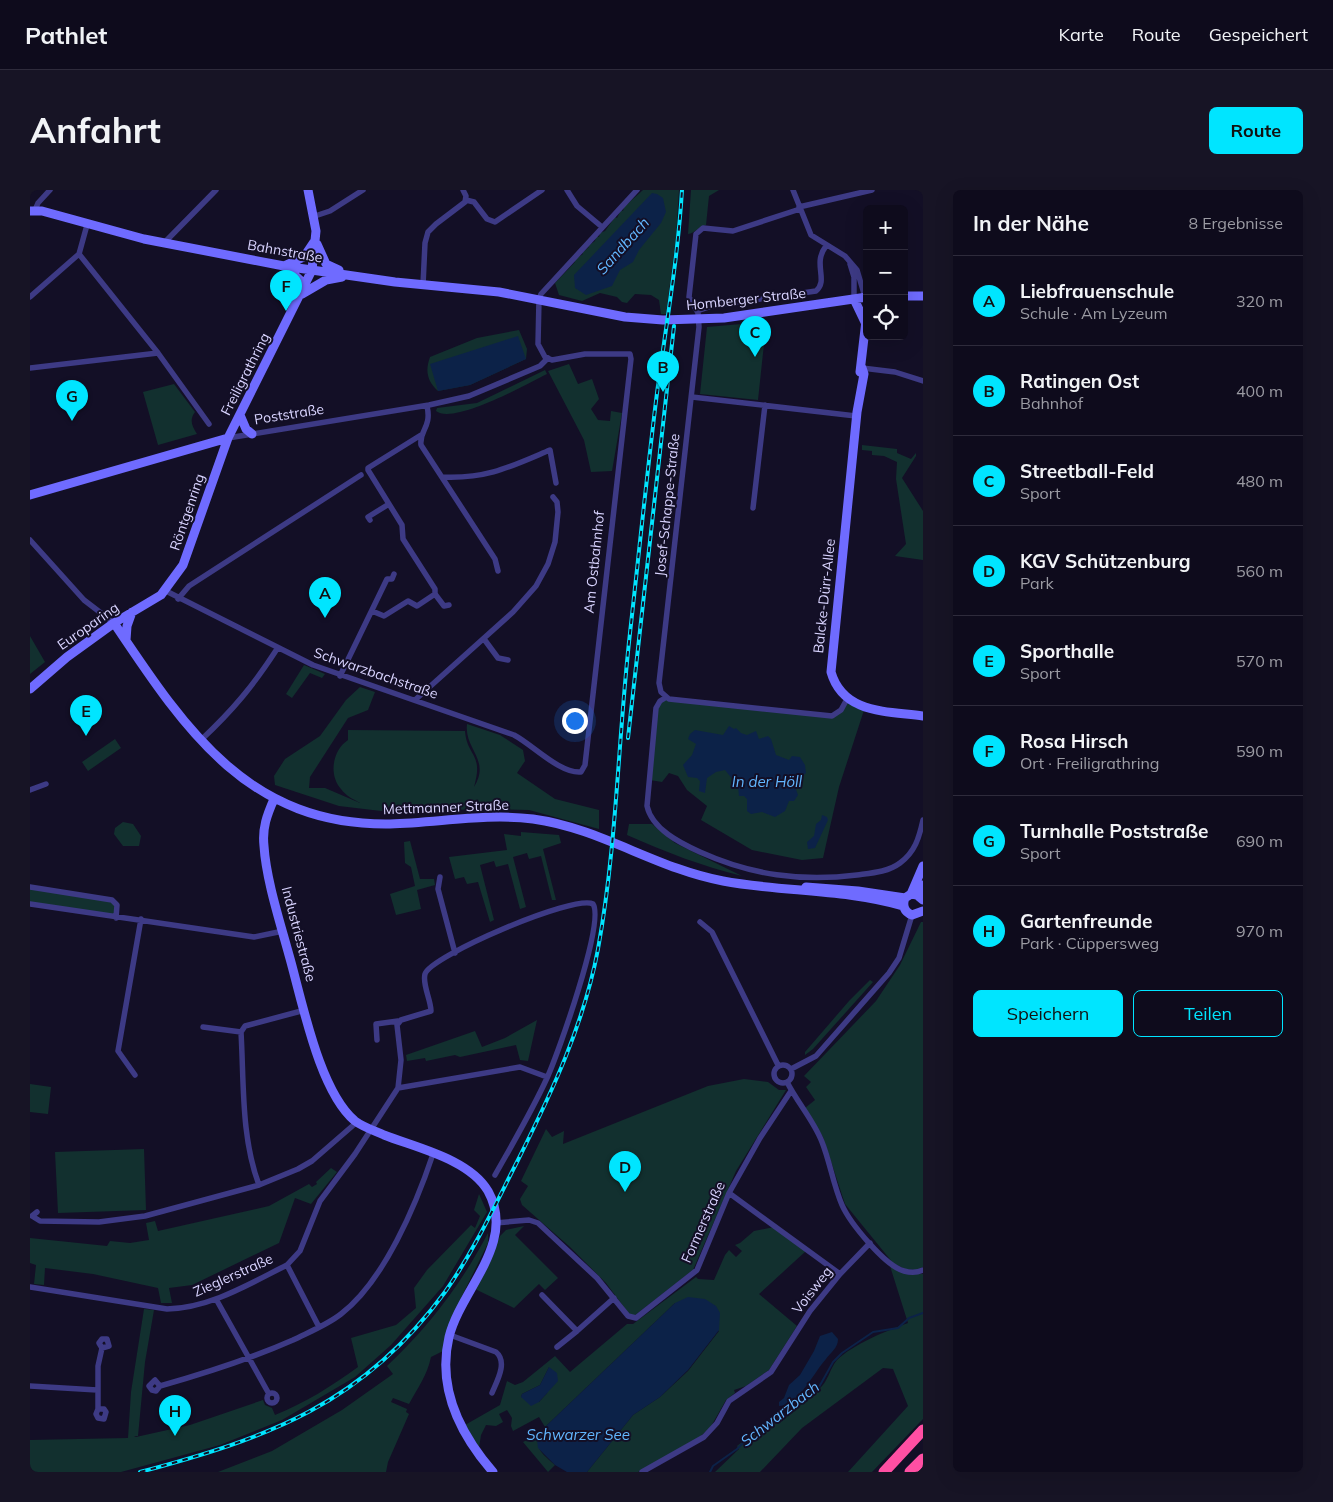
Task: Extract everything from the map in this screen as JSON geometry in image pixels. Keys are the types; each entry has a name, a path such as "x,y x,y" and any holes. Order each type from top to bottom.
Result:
{"highway":[{"path":"884,1472 923,1430"},
{"path":"910,1472 923,1458"}],"main road":[{"path":"308,190 315,216 316,239 326,264 352,275"},
{"name":"Bahnstraße","path":"33,211 164,243 284,266 423,285 499,292 539,299"},
{"path":"316,239 304,256 284,266 297,275 301,284 302,294 326,280 352,275"},
{"name":"Freiligrathring","path":"228,438 302,294 312,270 316,239"},
{"path":"908,296 923,296"},
{"name":"Homberger Straße","path":"539,299 609,315 692,320 724,318 863,298"},
{"name":"Balcke-Dürr-Allee","path":"854,299 863,318"},
{"name":"Balcke-Dürr-Allee","path":"847,699 834,682 830,664 857,414 864,374 862,368 864,340"},
{"path":"240,415 246,429 252,434"},
{"name":"Poststraße","path":"30,495 228,438"},
{"name":"Röntgenring","path":"164,590 183,565 228,438"},
{"name":"Europaring","path":"30,690 67,657 114,623 161,595 164,590"},
{"path":"126,640 127,626 132,612"},
{"path":"114,623 172,708 200,740 222,763 274,799"},
{"path":"847,699 865,707 923,716"},
{"name":"Mettmanner Straße","path":"274,799 312,813 352,822 390,824 499,817 547,821 585,832 702,875 820,894 875,899 907,899"},
{"name":"Industriestraße","path":"274,799 266,818 264,847 283,931 305,1010 326,1077 338,1101 357,1122 458,1163 482,1182 492,1200 496,1223"},
{"path":"920,912 906,911 907,899 923,866"},
{"path":"907,899 922,899 923,885"},
{"name":"Mettmanner Straße","path":"761,886 828,888 907,899"},
{"path":"493,1472 457,1420 448,1390 445,1367 450,1335 490,1251 495,1236 496,1223"}],"street":[{"path":"33,211 50,190"},
{"path":"164,243 216,190"},
{"path":"315,216 330,210 363,190"},
{"path":"463,190 466,200"},
{"path":"466,200 474,202 487,219 496,222 542,190"},
{"path":"567,190 577,206 602,227"},
{"path":"548,358 538,344 539,299 541,294 636,190"},
{"path":"793,190 811,235 845,256 859,276 865,295"},
{"name":"Josef-Schappe-Straße","path":"665,698 659,683 699,327 697,311 689,297 697,232 703,228 733,231 799,208 858,191 872,190"},
{"path":"423,285 425,242 428,232 466,200"},
{"path":"30,297 79,254 87,224"},
{"name":"Homberger Straße","path":"697,311 712,306 816,291 821,282 818,262 826,246"},
{"path":"79,254 158,353 209,424"},
{"path":"850,262 854,277 854,299"},
{"path":"859,276 863,280"},
{"path":"30,368 158,353"},
{"name":"Poststraße","path":"228,438 428,405 469,396 540,366 548,358 552,360 585,354 630,354"},
{"name":"Am Ostbahnhof","path":"581,772 586,764 630,354"},
{"path":"862,368 895,372 923,381"},
{"path":"692,397 857,414"},
{"path":"428,405 429,421 421,435 368,468 368,470 402,525 403,539 444,606 449,605"},
{"path":"753,508 765,405"},
{"path":"421,435 421,445 495,559 498,571"},
{"path":"442,477 467,477 500,472 550,450 556,482"},
{"path":"178,599 189,586 361,475"},
{"path":"415,700 524,602 543,574 556,532 557,502 553,497"},
{"path":"370,520 368,517 388,504"},
{"path":"30,540 84,600 114,623"},
{"path":"340,676 387,579 392,579 394,574"},
{"name":"Schwarzbachstraße","path":"164,590 277,649 340,676 514,735 528,742 568,772 581,772"},
{"path":"372,611 384,616 408,601 419,605 436,594"},
{"path":"484,639 498,658 508,660"},
{"path":"200,740 228,714 254,685 277,649"},
{"path":"847,699 841,710 832,716 665,698 660,701 656,708 648,806 655,820 664,830 686,846 720,861 764,874 817,878 876,872 899,864 917,844 923,820"},
{"path":"30,790 46,784"},
{"path":"440,877 438,889 455,953"},
{"path":"30,887 112,900 117,905 116,918"},
{"path":"377,1040 376,1024 398,1021 430,1012 426,972 455,953 515,923 546,912 587,901 594,906 586,964 547,1077 495,1175"},
{"path":"30,904 254,937 283,931"},
{"path":"791,1069 816,1056 889,973 899,958 920,912"},
{"path":"135,1075 118,1051 140,919"},
{"path":"700,922 712,932 778,1065"},
{"path":"259,1185 251,1165 247,1144 241,1032 245,1026 305,1010"},
{"path":"398,1021 400,1073 398,1088 520,1068 547,1077"},
{"path":"203,1027 241,1032"},
{"path":"778,1065 787,1065 791,1069 791,1078 786,1082 780,1083 774,1076 774,1070 778,1065"},
{"path":"786,1082 822,1140 843,1207 870,1244 898,1268 912,1272 923,1270"},
{"name":"Zieglerstraße","path":"30,1287 167,1309 187,1308 216,1299 287,1265 300,1251 320,1201 356,1154 398,1088"},
{"name":"Formerstraße","path":"496,1223 529,1220 538,1223 633,1319 697,1270 729,1193 760,1138 791,1091"},
{"path":"36,1212 32,1216 40,1221 99,1222 166,1211 259,1185 312,1161 357,1122"},
{"path":"160,1386 250,1359 319,1327 340,1315 351,1305 382,1266 423,1184 433,1154"},
{"path":"729,1193 842,1272"},
{"name":"Voisweg","path":"642,1472 704,1437 717,1423 729,1401 771,1372 802,1323 842,1272 870,1244"},
{"path":"287,1265 319,1327"},
{"path":"542,1295 577,1331"},
{"path":"557,1347 614,1298"},
{"path":"216,1299 269,1394"},
{"path":"450,1335 496,1352 501,1356 501,1367 492,1394"},
{"path":"98,1410 99,1353 102,1348"},
{"path":"30,1386 97,1390"}],"green space":[{"path":"643,190 679,190 676,238 666,314 661,314 659,300 651,295 635,294 627,303 622,302 617,297 600,293 582,301 559,295 555,283 575,262 574,260 583,254 588,246 595,241 596,236 599,237 600,233 605,231 615,217 617,218 621,210 623,211 624,207"},
{"path":"691,190 719,190 709,196 706,225 688,234"},
{"path":"753,323 766,325 758,400 700,394 707,327"},
{"path":"519,330 527,349 526,359 470,385 438,391 429,380 427,371 430,357 477,338"},
{"path":"569,364 578,384 592,379 599,399 591,409 598,420 610,421 611,411 622,413 612,471 591,472 584,440 548,371"},
{"path":"545,370 547,374 491,402 458,413 445,414 436,411 437,408 477,403"},
{"path":"174,384 195,412 192,423 197,434 158,445 143,392"},
{"path":"862,445 897,449 897,453 911,459 916,453 902,478 923,511 923,560 895,556 906,544 896,479 897,462 884,456 872,455 872,451 862,450"},
{"path":"30,636 45,662 30,674"},
{"path":"304,665 325,674 322,678 310,673 292,698 286,694"},
{"path":"360,687 375,692 368,710 348,718 310,777 309,788 325,788 360,803 343,791 334,776 336,756 343,744 348,740 348,730 465,731 466,739 476,761 477,776 474,787 480,769 469,741 467,724 500,735 523,750 525,761 517,773 555,799 599,810 599,829 529,810 476,809 398,813 339,806 275,785 274,776 285,759 320,736 346,700"},
{"path":"665,698 836,715 847,699 865,707 839,787 823,858 802,860 752,850 701,820 707,806 687,790 678,776 669,773 662,782 650,780 656,708"},
{"path":"115,739 121,748 88,771 82,762"},
{"path":"123,822 133,824 141,836 139,846 123,846 114,834 115,828"},
{"path":"629,824 652,824 675,843 742,876 712,868 627,835"},
{"path":"521,832 559,835 561,843 543,849 556,900 552,900 541,856 529,859 527,853 513,857 526,907 520,909 508,864 496,867 494,861 480,865 494,920 490,922 478,882 467,884 464,877 455,879 449,857 507,850 504,834 521,836"},
{"path":"410,841 420,879 434,879 435,885 417,890 421,909 396,915 390,894 415,886 411,867 405,863 404,842"},
{"path":"30,886 115,902 116,918 30,904"},
{"path":"921,922 923,922 923,1267 916,1270 905,1269 893,1263 845,1204 823,1137 805,1108 815,1100 806,1087 811,1082 804,1076 876,1001 900,965"},
{"path":"870,980 873,982 813,1049 805,1055 805,1052 849,1001"},
{"path":"537,1020 528,1061 520,1060 516,1045 460,1057 455,1055 426,1061 425,1058 407,1061 406,1055 475,1031 482,1047 505,1038"},
{"path":"744,1079 768,1082 779,1090 786,1090 736,1171 693,1270 634,1316 630,1315 606,1283 570,1247 522,1205 520,1199 528,1186 521,1181 546,1129 552,1137 564,1131 563,1144 708,1086"},
{"path":"30,1084 51,1087 48,1114 30,1112"},
{"path":"144,1149 146,1210 58,1213 55,1152"},
{"path":"331,1168 337,1172 311,1204 295,1198 279,1243 192,1285 169,1288 172,1303 161,1303 158,1288 93,1274 45,1268 44,1285 34,1284 36,1265 30,1263 30,1238 107,1246 110,1241 130,1243 149,1240 146,1223 155,1221 158,1231 269,1206 309,1184 312,1187 317,1184 316,1182"},
{"path":"479,1194 487,1212 443,1286 391,1345 355,1377 282,1420 220,1445 121,1472 30,1472 30,1440 128,1438 131,1392 144,1309 154,1310 145,1362 138,1436 134,1436 136,1437 190,1425 263,1400 265,1405 272,1408 275,1415 308,1400 358,1367 351,1338 396,1325 416,1308 414,1288 427,1270 471,1225 475,1228 480,1216 474,1210"},
{"path":"524,1226 515,1235 558,1278 545,1290 539,1284 514,1308 475,1289 500,1236 506,1230"},
{"path":"774,1227 806,1251 759,1294 797,1326 769,1370 746,1386 734,1390 735,1393 726,1400 710,1428 697,1439 638,1472 587,1472 633,1415 660,1397 688,1371 719,1331 675,1303 545,1427 539,1417 513,1431 511,1426 512,1418 507,1410 499,1414 503,1422 496,1426 486,1425 481,1435 479,1448 465,1425 500,1405 507,1381 515,1385 523,1382 555,1356 570,1372 627,1324 633,1324 696,1277 698,1279 714,1280 729,1250 736,1257 742,1251 735,1245 754,1231","holes":["549,1367 547,1393 539,1402 521,1397 522,1394 540,1385"]},
{"path":"488,1233 488,1243 462,1296 443,1351 431,1357 425,1376 409,1404 393,1398 391,1402 407,1409 406,1412 409,1414 388,1462 386,1472 218,1472 272,1451 342,1410 393,1374 387,1366 403,1351 443,1304 455,1288"},
{"path":"890,1266 908,1274 923,1274 923,1419 872,1472 848,1472 908,1406 893,1369 883,1368 802,1428 760,1472 715,1472 739,1449 737,1446 819,1389 825,1383 837,1360 844,1354 871,1338 908,1323"},
{"path":"541,1434 538,1443 539,1448 555,1465 548,1472 523,1442"}],"water":[{"name":"Sandbach","path":"652,193 663,198 666,212 661,223 639,250 633,262 620,270 612,286 586,295 575,288 574,275"},
{"path":"518,336 526,359 470,385 438,391 430,364"},
{"name":"In der Höll","path":"729,726 747,735 756,731 759,739 768,736 771,739 776,755 789,760 792,756 800,757 805,765 806,773 794,784 798,795 794,801 789,801 785,811 775,817 762,812 751,814 747,811 747,799 744,796 739,796 738,786 725,770 716,772 707,778 705,793 699,791 700,781 697,778 688,777 683,765 692,755 696,744 688,739 690,734 695,730 723,735"},
{"path":"822,815 827,817 828,820 815,848 808,849 807,842 814,836 816,824 821,820"},
{"name":"Schwarzer See","path":"688,1297 705,1299 716,1306 720,1313 719,1330 688,1370 660,1397 633,1415 587,1472 567,1472 555,1465 538,1448 537,1440 545,1427 675,1303"},
{"path":"832,1332 838,1339 834,1350 806,1387 793,1400 779,1406 779,1402 784,1398 789,1385 800,1375 814,1351 820,1336"},
{"path":"549,1367 557,1373 558,1381 539,1402 531,1406 521,1397 522,1394 540,1385"}],"waterway":[{"name":"Schwarzbach","path":"710,1472 713,1466 737,1449 759,1427 819,1387 833,1362 842,1353 873,1332 898,1328 909,1318 923,1313"}],"railway":[{"path":"140,1472 230,1445 271,1430 310,1411 346,1389 381,1363 414,1330 456,1276 475,1244 531,1134 566,1057 592,977 604,910 613,831 630,633 653,423 675,266 682,190"},
{"path":"628,738 674,326"}],"place":[{"name":"Rosa Hirsch","path":"286,311"},
{"name":"Streetball-Feld","path":"755,357"},
{"name":"Ratingen Ost","path":"663,392"},
{"name":"Turnhalle Poststraße","path":"72,421"},
{"name":"Liebfrauenschule","path":"325,618"},
{"name":"Sporthalle","path":"86,736"},
{"name":"KGV Schützenburg","path":"625,1192"},
{"name":"Gartenfreunde","path":"175,1436"}]}
